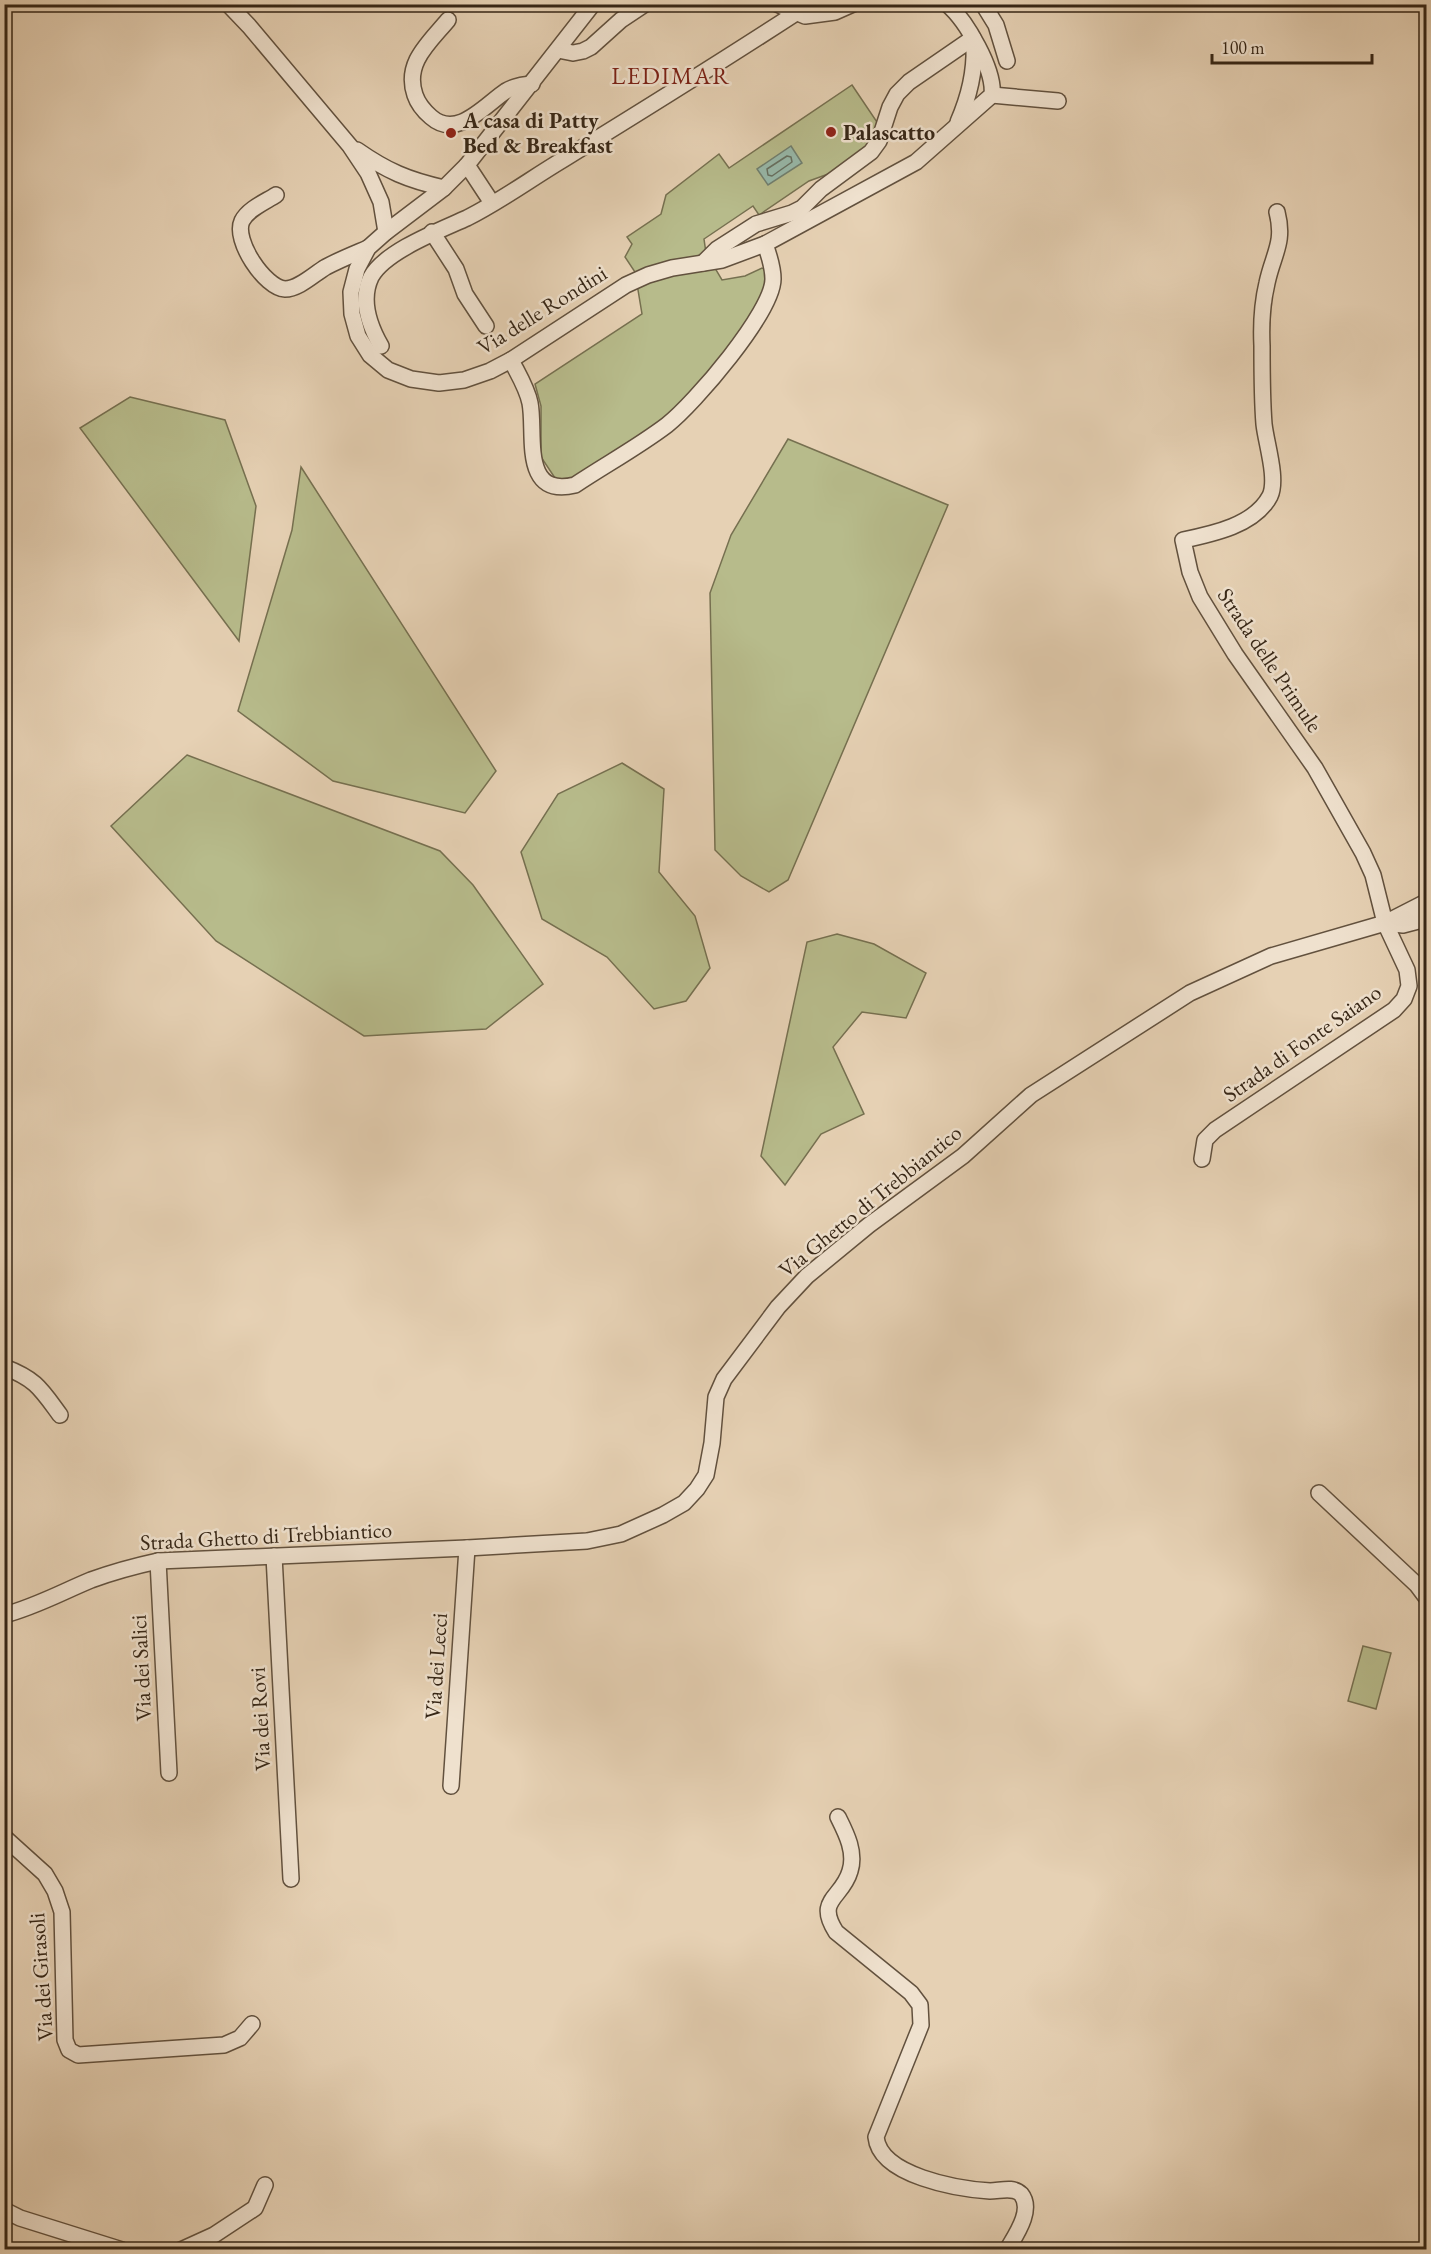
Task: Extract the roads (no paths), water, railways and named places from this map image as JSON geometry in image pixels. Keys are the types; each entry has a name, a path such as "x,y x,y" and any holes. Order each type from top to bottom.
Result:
{"street":[{"path":"228,4 350,146 368,173 381,202 386,232"},
{"name":"Via delle Rondini","path":"593,4 467,165 444,188 368,248 357,269 351,292 352,314 358,336 370,355 388,370 411,379 439,383 464,380 490,371 511,360 626,285 648,275 722,260 765,244 916,162 992,95"},
{"path":"558,50 573,53 591,47 621,20 645,4"},
{"path":"777,4 805,16 853,4"},
{"path":"947,4 956,12 973,38 991,77 992,95 1058,101"},
{"path":"983,4 996,25 1007,61"},
{"path":"381,346 372,330 367,312 366,294 372,276 385,261 432,232 468,218 665,98 796,13"},
{"path":"448,20 418,56 412,70 412,84 416,98 423,110 436,122 448,125 460,123 474,116 507,90 532,84"},
{"name":"Via delle Rondini","path":"956,127 972,81 973,38"},
{"name":"Via delle Rondini","path":"702,263 717,249 756,224 802,208 821,189 871,152 879,141 890,107 897,94 909,82 973,38"},
{"path":"350,146 380,166 410,180 444,188"},
{"path":"467,165 492,203"},
{"path":"276,195 249,213 242,221 240,232 242,243 260,271 266,280 276,287 287,289 297,286 324,268 368,248"},
{"name":"Strada delle Primule","path":"1277,213 1281,227 1281,240 1267,282 1262,308 1264,424 1273,480 1272,492 1265,504 1251,516 1209,535 1183,540 1190,572 1200,597 1235,654 1315,768 1363,852 1373,875 1385,923"},
{"path":"432,232 456,269 465,294 486,326"},
{"path":"511,360 523,381 530,401 531,452 534,465 550,484 562,488 574,485 666,426 690,406 751,328 770,299 773,280 765,244"},
{"path":"1385,923 1426,902"},
{"path":"1385,923 1403,925 1426,919"},
{"name":"Strada di Fonte Saiano","path":"1202,1159 1205,1140 1215,1130 1394,1010 1404,999 1408,986 1407,970 1385,923"},
{"name":"Via Ghetto di Trebbiantico","path":"466,1548 587,1541 621,1534 684,1503 706,1475 712,1443 716,1397 724,1379 778,1307 807,1276 869,1225 963,1156 1032,1095 1190,993 1271,956 1385,923"},
{"path":"4,1367 27,1376 38,1385 60,1415"},
{"path":"1319,1493 1417,1585 1426,1597"},
{"name":"Strada Ghetto di Trebbiantico","path":"4,1615 26,1609 119,1570 158,1561 466,1548"},
{"name":"Via dei Lecci","path":"451,1786 466,1548"},
{"name":"Via dei Rovi","path":"274,1556 291,1879"},
{"name":"Via dei Salici","path":"158,1561 169,1773"},
{"path":"838,1817 849,1840 851,1870 846,1881 828,1905 826,1914 829,1922 836,1932 911,1993 920,2005 921,2025 876,2136 877,2145 883,2154 896,2165 931,2182 991,2191 1012,2189 1020,2192 1025,2210 1020,2227 1007,2250"},
{"name":"Via dei Girasoli","path":"4,1836 45,1874 56,1891 62,1912 65,2040 69,2050 78,2055 224,2045 240,2038 252,2024"},
{"path":"181,2250 214,2235 255,2208 265,2185"},
{"path":"4,2210 20,2218 122,2250"}],"water":[{"path":"791,146 802,163 768,185 757,169"}],"place":[{"name":"Palascatto","path":"831,132"},
{"name":"A casa di Patty Bed & Breakfast","path":"451,133"}],"district":[{"name":"LEDIMAR","path":"671,75"}]}
